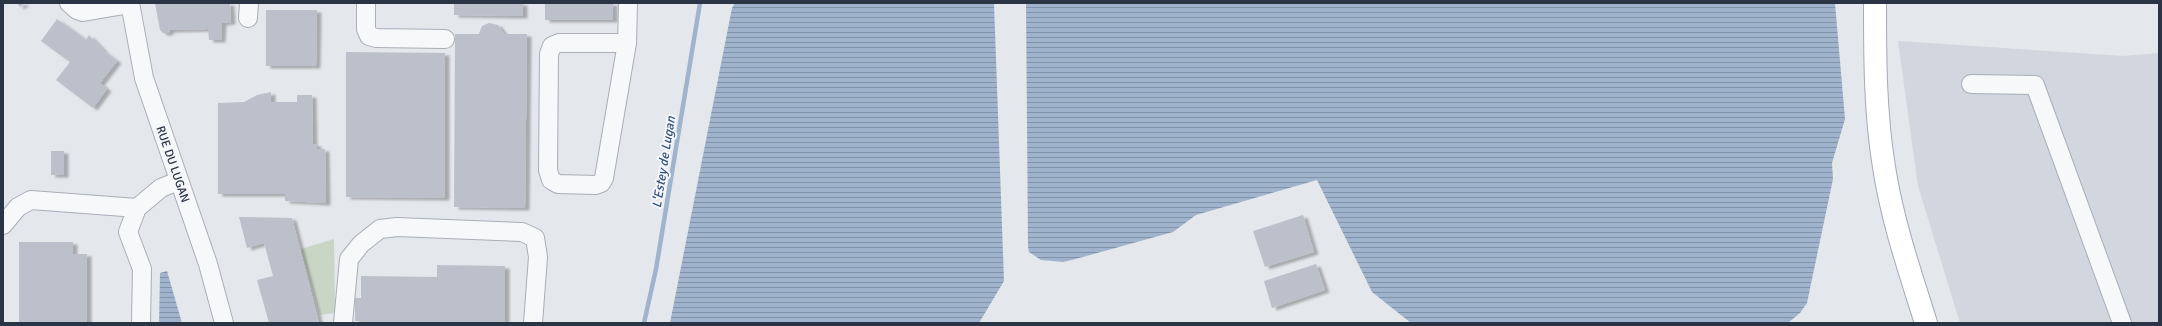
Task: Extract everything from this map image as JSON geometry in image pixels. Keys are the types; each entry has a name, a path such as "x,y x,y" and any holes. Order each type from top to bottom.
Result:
{"main road":[{"path":"1875,3 1877,107 1884,167 1893,215 1926,323"}],"street":[{"path":"69,3 77,10 83,12 130,3"},
{"name":"RUE DU LUGAN","path":"130,3 144,78 178,181 208,264 224,323"},
{"path":"366,3 366,30 369,36 376,38 445,39"},
{"path":"627,42 559,43 552,46 548,54 548,170 551,180 558,184 596,185 601,183 604,178 627,42 628,3"},
{"path":"1971,84 2035,85 2122,323"},
{"path":"141,323 142,269 128,232 137,208 161,188 178,181"},
{"path":"3,225 18,207 31,200 137,208"},
{"path":"343,323 349,259 361,244 380,229 397,227 522,232 535,238 538,257 533,323"}],"shaded area":[{"path":"1898,41 2123,56 2159,53 2159,323 1960,323 1918,186"}],"green space":[{"path":"334,239 335,313 320,315 301,249"}],"water":[{"path":"735,3 994,3 1004,281 979,323 670,323 732,8"},
{"path":"1026,3 1835,3 1845,119 1832,163 1833,179 1807,303 1800,313 1788,323 1411,323 1372,292 1317,180 1196,215 1173,232 1063,262 1041,260 1029,252 1028,247"},
{"path":"167,271 182,323 159,323 160,273"}],"building":[{"path":"17,3 25,3 20,7"},
{"path":"155,3 230,3 231,22 222,23 221,40 209,40 208,29 170,30 168,33 163,33 160,30"},
{"path":"454,3 523,3 523,16 454,15"},
{"path":"545,3 613,3 613,20 545,20"},
{"path":"266,10 317,10 316,66 266,66"},
{"path":"57,19 86,40 89,35 105,52 117,61 100,83 107,89 93,108 56,80 70,62 41,41"},
{"path":"489,23 498,25 504,34 527,34 525,208 454,207 455,34 479,34 482,26"},
{"path":"346,52 445,53 445,198 346,197"},
{"path":"271,92 271,102 297,102 297,95 312,95 313,144 317,144 317,149 325,149 326,203 285,201 285,194 218,194 218,103 244,102 257,95"},
{"path":"51,151 64,151 64,175 51,175"},
{"path":"1303,215 1314,252 1265,267 1253,231"},
{"path":"239,217 292,218 319,323 269,323 257,280 273,276 264,243 247,248"},
{"path":"19,242 73,242 73,254 87,254 87,323 19,323"},
{"path":"1316,264 1325,290 1272,308 1264,281"},
{"path":"437,265 505,266 505,323 361,323 361,321 355,321 355,298 361,298 361,276 437,277"}],"waterway":[{"name":"L'Estey de Lugan","path":"644,323 656,269 700,3"}]}
